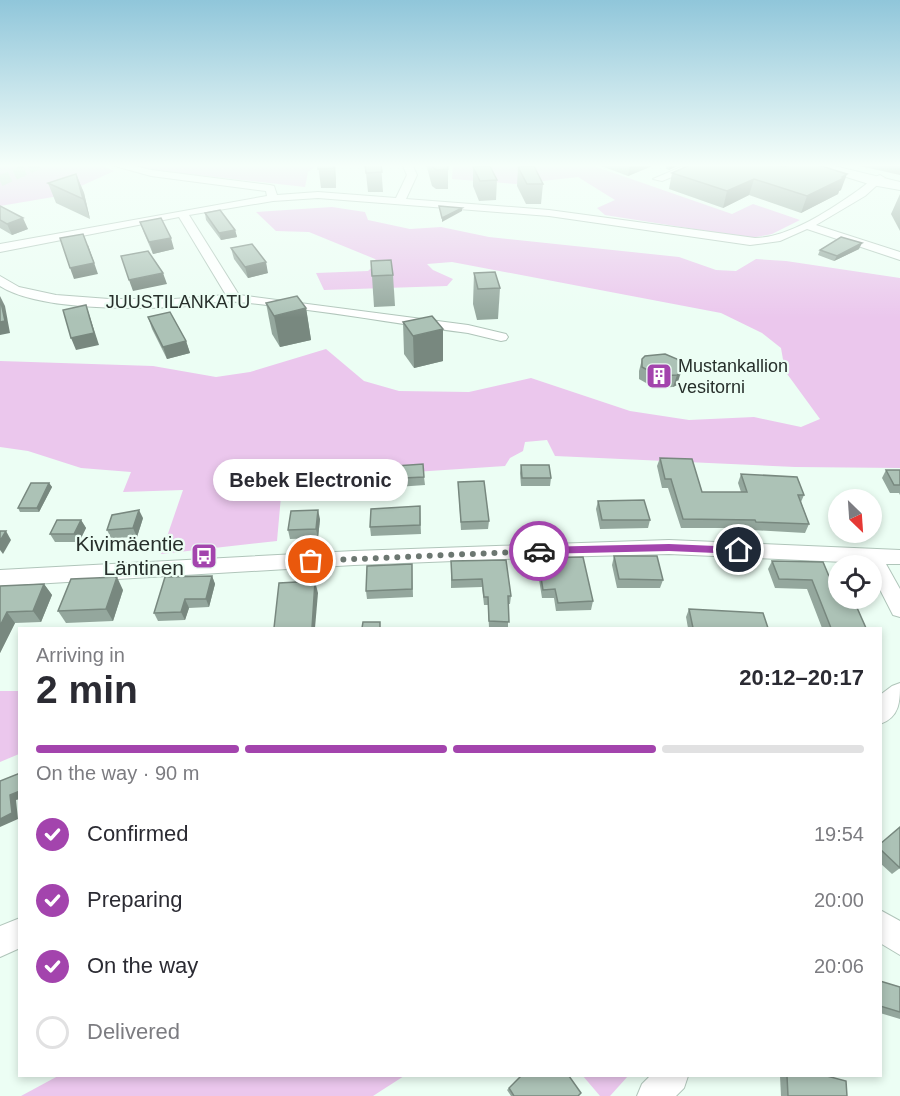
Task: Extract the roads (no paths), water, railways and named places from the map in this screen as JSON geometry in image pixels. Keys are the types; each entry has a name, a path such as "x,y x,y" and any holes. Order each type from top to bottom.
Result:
{"street":[{"path":"0,248 171,215"},
{"path":"183,215 235,298"},
{"path":"564,215 752,242 777,239 823,215"},
{"path":"805,225 900,256"},
{"name":"JUUSTILANKATU","path":"0,280 15,290 56,299 109,303 174,303 235,298 468,329 501,338"},
{"path":"0,578 354,558 669,547 849,555"},
{"path":"882,556 900,556"},
{"path":"882,575 900,609"},
{"path":"882,711 900,693"},
{"path":"882,926 900,940"},
{"path":"0,942 18,933"},
{"path":"654,1096 671,1077"}],"place":[{"name":"Mustankallion vesitorni","path":"659,376"},
{"name":"Kivimäentie Läntinen","path":"204,556"},
{"name":"Bebek Electronic","path":"311,561"}]}
